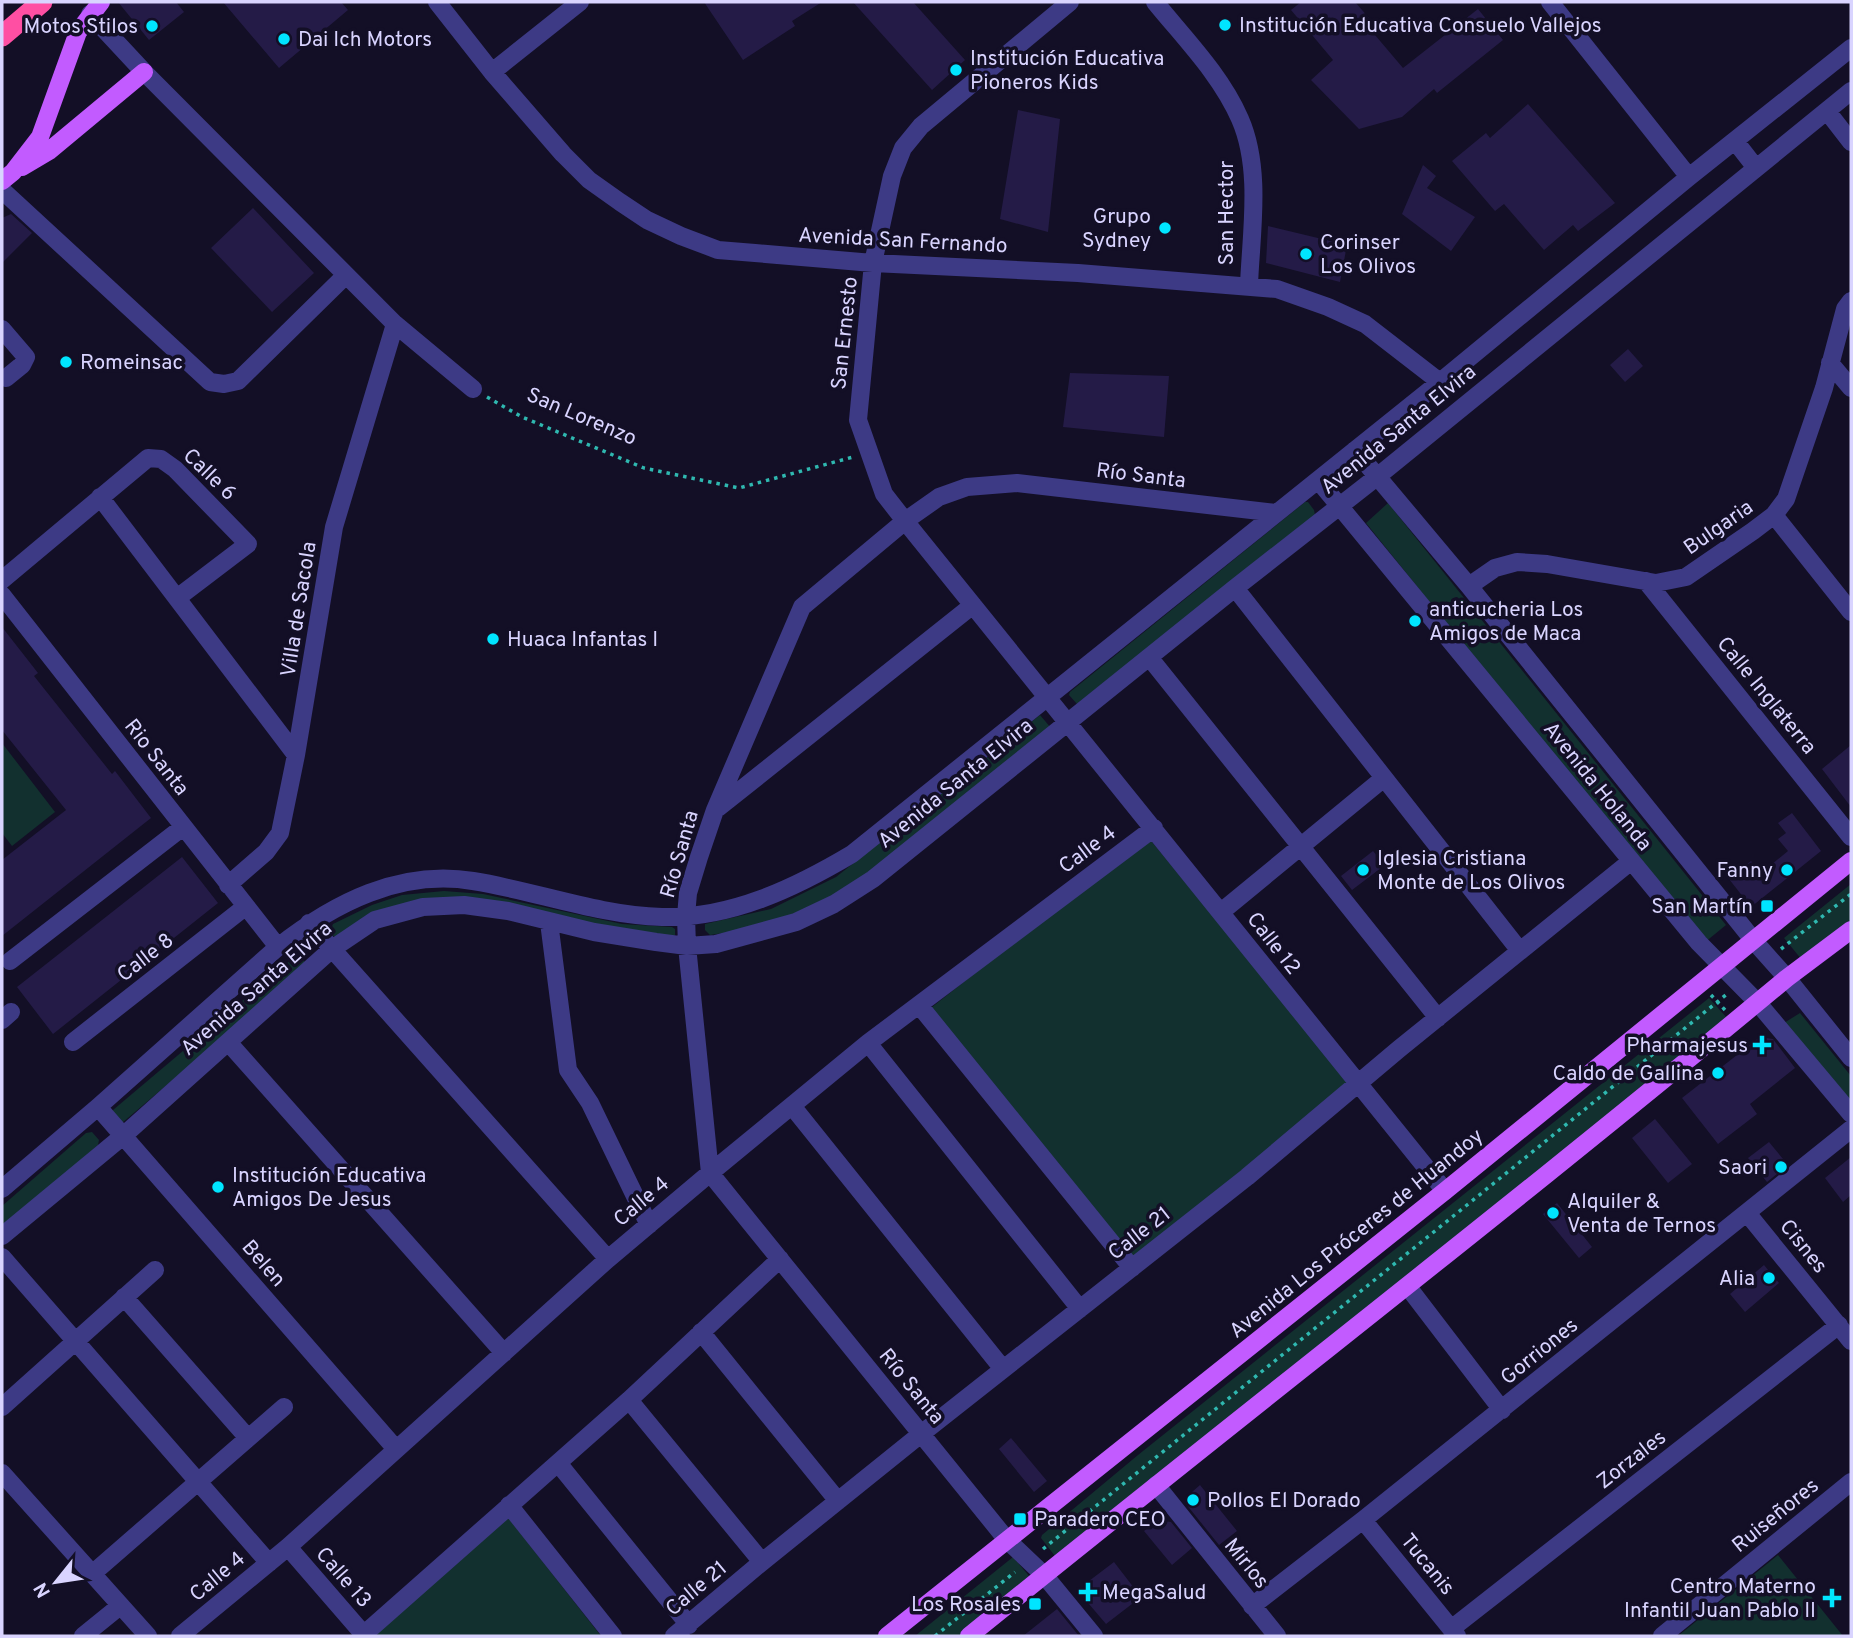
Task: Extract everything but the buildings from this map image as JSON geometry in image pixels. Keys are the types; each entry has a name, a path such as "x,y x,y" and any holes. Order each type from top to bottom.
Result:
{"highway":[{"path":"2,36 43,2"}],"main road":[{"path":"7,177 40,137 78,32 95,8"},
{"path":"7,177 49,151 144,72"},
{"name":"Avenida Los Próceres de Huandoy","path":"887,1636 1445,1191 1851,861"},
{"path":"969,1636 1408,1287 1787,978 1851,930"}],"street":[{"name":"Avenida San Fernando","path":"437,2 492,72 589,180 647,220 718,250 873,263 1249,285 1286,292 1365,324 1440,382"},
{"path":"492,72 580,2"},
{"name":"San Ernesto","path":"869,452 858,420 873,263 892,176 903,148 920,126 1070,2"},
{"name":"San Hector","path":"1155,2 1216,77 1241,122 1252,172 1249,285"},
{"path":"1550,2 1689,177"},
{"path":"95,8 144,72 395,324 473,389"},
{"name":"Avenida Santa Elvira","path":"2,1189 278,947 309,923 367,892 404,882 441,878 473,881 598,909 660,917 686,916 745,904 782,891 816,876 852,854 1851,48"},
{"name":"Avenida Santa Elvira","path":"2,1237 123,1136 332,949 375,920 423,907 464,905 687,946 742,939 796,922 834,904 873,879 1235,588 1378,477 1851,91"},
{"path":"1827,111 1851,142"},
{"path":"1735,141 1756,168"},
{"path":"2,190 210,382 224,384 238,381 346,275"},
{"name":"Bulgaria","path":"1469,586 1495,568 1517,562 1547,564 1656,583 1686,577 1774,515 1786,499 1845,310 1851,301"},
{"name":"Villa de Sacola","path":"228,885 266,852 280,833 296,755 334,527 395,324"},
{"path":"2,329 26,357 22,365 6,378"},
{"path":"1830,363 1851,388"},
{"name":"Avenida Holanda","path":"1355,450 1469,586 1754,942 1787,978 1851,1058"},
{"path":"869,452 884,494 1068,722"},
{"name":"Calle 6","path":"2,580 148,458 162,459 248,544 177,598"},
{"name":"Avenida Holanda","path":"1318,480 1630,862 1699,943 1758,1003 1851,1114"},
{"name":"Río Santa","path":"1094,1636 1044,1575 1007,1540 710,1173 687,946 688,893 715,810 802,607 905,521 939,497 967,487 1017,483 1276,513"},
{"path":"100,497 296,755"},
{"path":"1774,515 1851,612"},
{"name":"Calle Inglaterra","path":"1646,581 1851,837"},
{"path":"1235,588 1520,951"},
{"name":"Rio Santa","path":"2,595 278,947"},
{"path":"715,810 974,605"},
{"path":"1149,657 1438,1018"},
{"name":"Calle 12","path":"1068,722 1445,1191"},
{"path":"1221,912 1384,778"},
{"path":"10,961 183,827"},
{"name":"Calle 4","path":"180,1636 288,1547 608,1259 710,1173 868,1043 1154,828"},
{"name":"Calle 21","path":"674,1636 921,1434 1247,1177 1630,862"},
{"name":"Calle 8","path":"73,1042 245,906"},
{"path":"549,922 568,1070 590,1104 649,1225"},
{"path":"309,923 608,1259"},
{"path":"919,1005 1132,1268"},
{"path":"228,1042 504,1353"},
{"path":"868,1043 1080,1309"},
{"path":"792,1106 1003,1369"},
{"name":"Belen","path":"98,1107 396,1449"},
{"name":"Gorriones","path":"1252,1606 1502,1410 1851,1129"},
{"name":"Cisnes","path":"1747,1213 1851,1341"},
{"path":"2,1257 269,1563"},
{"path":"364,1636 629,1400 780,1259"},
{"path":"2,1407 155,1270"},
{"path":"1408,1287 1502,1410"},
{"path":"124,1297 248,1438"},
{"name":"Zorzales","path":"1454,1633 1839,1325"},
{"path":"701,1332 838,1501"},
{"path":"629,1400 762,1562"},
{"path":"92,1574 284,1407"},
{"path":"558,1463 688,1625"},
{"path":"2,1474 148,1636"},
{"name":"Ruiseñores","path":"1662,1636 1851,1482"},
{"name":"Mirlos","path":"1156,1485 1277,1636"},
{"path":"509,1505 613,1636"},
{"name":"Tucanis","path":"1363,1520 1454,1633"},
{"name":"Calle 13","path":"288,1547 364,1636"},
{"path":"83,1636 120,1606"}],"path":[{"name":"San Lorenzo","path":"473,389 522,417 644,468 738,488 869,452"},
{"path":"1770,959 1851,894"},
{"path":"935,1636 1739,983"},
{"path":"1710,993 1731,1018"}],"green space":[{"path":"1308,502 1315,515 1077,704 1069,695 1070,692"},
{"path":"1388,503 1726,925 1704,943 1366,523"},
{"path":"1040,715 1051,728 852,886 787,918 710,935 705,930 705,924 771,909 836,877"},
{"path":"2,743 55,812 12,846 2,833"},
{"path":"1148,837 1350,1083 1131,1260 927,1011"},
{"path":"1851,884 1851,920 1802,960 1784,938"},
{"path":"444,891 483,894 622,924 672,927 675,929 675,935 670,938 459,899 337,938 329,933 333,924 372,905 402,895"},
{"path":"299,953 307,966 122,1123 112,1116 113,1110"},
{"path":"1709,998 1728,1019 1058,1560 1041,1538 1042,1535 1138,1455"},
{"path":"1800,1013 1851,1076 1851,1108 1784,1023"},
{"path":"92,1132 99,1140 98,1145 2,1229 2,1206 86,1133"},
{"path":"506,1515 601,1636 371,1636"},
{"path":"1778,1555 1843,1636 1678,1636"},
{"path":"1013,1557 1029,1576 962,1636 915,1636"}],"place":[{"name":"Institución Educativa Consuelo Vallejos","path":"1225,25"},
{"name":"Motos Stilos","path":"152,26"},
{"name":"Dai Ich Motors","path":"284,39"},
{"name":"Institución Educativa Pioneros Kids","path":"956,70"},
{"name":"Grupo Sydney","path":"1165,228"},
{"name":"Corinser Los Olivos","path":"1306,254"},
{"name":"Romeinsac","path":"66,362"},
{"name":"anticucheria Los Amigos de Maca","path":"1415,621"},
{"name":"Huaca Infantas I","path":"493,639"},
{"name":"Iglesia Cristiana Monte de Los Olivos","path":"1363,870"},
{"name":"Fanny","path":"1787,870"},
{"name":"San Martín","path":"1767,906"},
{"name":"Pharmajesus","path":"1762,1045"},
{"name":"Caldo de Gallina","path":"1718,1073"},
{"name":"Saori","path":"1781,1167"},
{"name":"Institución Educativa Amigos De Jesus","path":"218,1187"},
{"name":"Alquiler & Venta de Ternos","path":"1553,1213"},
{"name":"Alia","path":"1769,1278"},
{"name":"Pollos El Dorado","path":"1193,1500"},
{"name":"Paradero CEO","path":"1020,1519"},
{"name":"MegaSalud","path":"1088,1592"},
{"name":"Centro Materno Infantil Juan Pablo II","path":"1832,1598"},
{"name":"Los Rosales","path":"1035,1604"}]}
